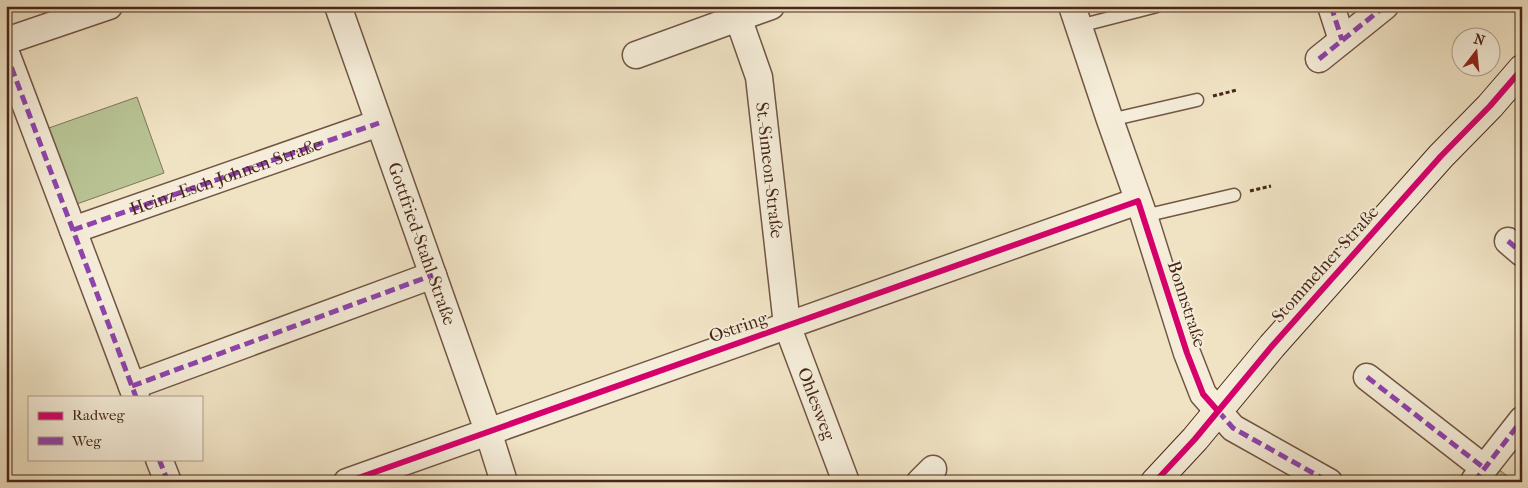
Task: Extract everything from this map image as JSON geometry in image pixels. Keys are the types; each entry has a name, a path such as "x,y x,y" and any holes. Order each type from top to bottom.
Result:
{"main road":[{"name":"Stommelner Straße","path":"1155,482 1195,439 1272,346 1441,156 1490,106 1522,69"}],"street":[{"path":"6,42 109,6"},
{"name":"Gottfried-Stahl-Straße","path":"338,6 488,431 504,482"},
{"path":"636,55 736,12 771,6"},
{"path":"1331,6 1342,40"},
{"path":"1319,59 1385,6"},
{"name":"St.-Simeon-Straße","path":"736,12 759,77 788,325"},
{"name":"Bonnstraße","path":"1075,16 1141,208 1187,353 1203,394 1233,428 1330,482"},
{"path":"6,53 134,392 433,275"},
{"name":"Heinz-Esch-Johnen-Straße","path":"73,230 379,123"},
{"name":"Ostring","path":"347,482 788,325 1141,208"},
{"name":"Ohlesweg","path":"788,325 846,482"},
{"path":"1366,377 1479,475 1522,420"},
{"path":"159,460 168,482"}],"lane":[{"name":"Bonnstraße","path":"1075,16 1157,6"},
{"path":"1110,120 1197,100"},
{"path":"1141,208 1234,195"}],"path":[{"path":"1197,100 1237,90"},
{"path":"1234,195 1271,186"}],"green space":[{"path":"137,97 164,173 74,205 46,129"},
{"path":"1497,468 1515,482 1486,482"}],"marked path":[{"path":"1331,6 1342,40"},
{"path":"1319,59 1385,6"},
{"path":"6,53 136,396"},
{"path":"73,230 379,123"},
{"path":"1508,241 1522,253"},
{"path":"132,386 433,275"},
{"path":"1367,377 1484,468"},
{"path":"1218,411 1233,428 1329,482"},
{"path":"1474,482 1522,420"},
{"path":"159,460 168,482"}],"cycle path":[{"path":"1155,482 1195,439 1272,346 1441,156 1490,106 1522,69"},
{"path":"347,482 1138,201 1187,353 1203,394 1218,411"}]}
